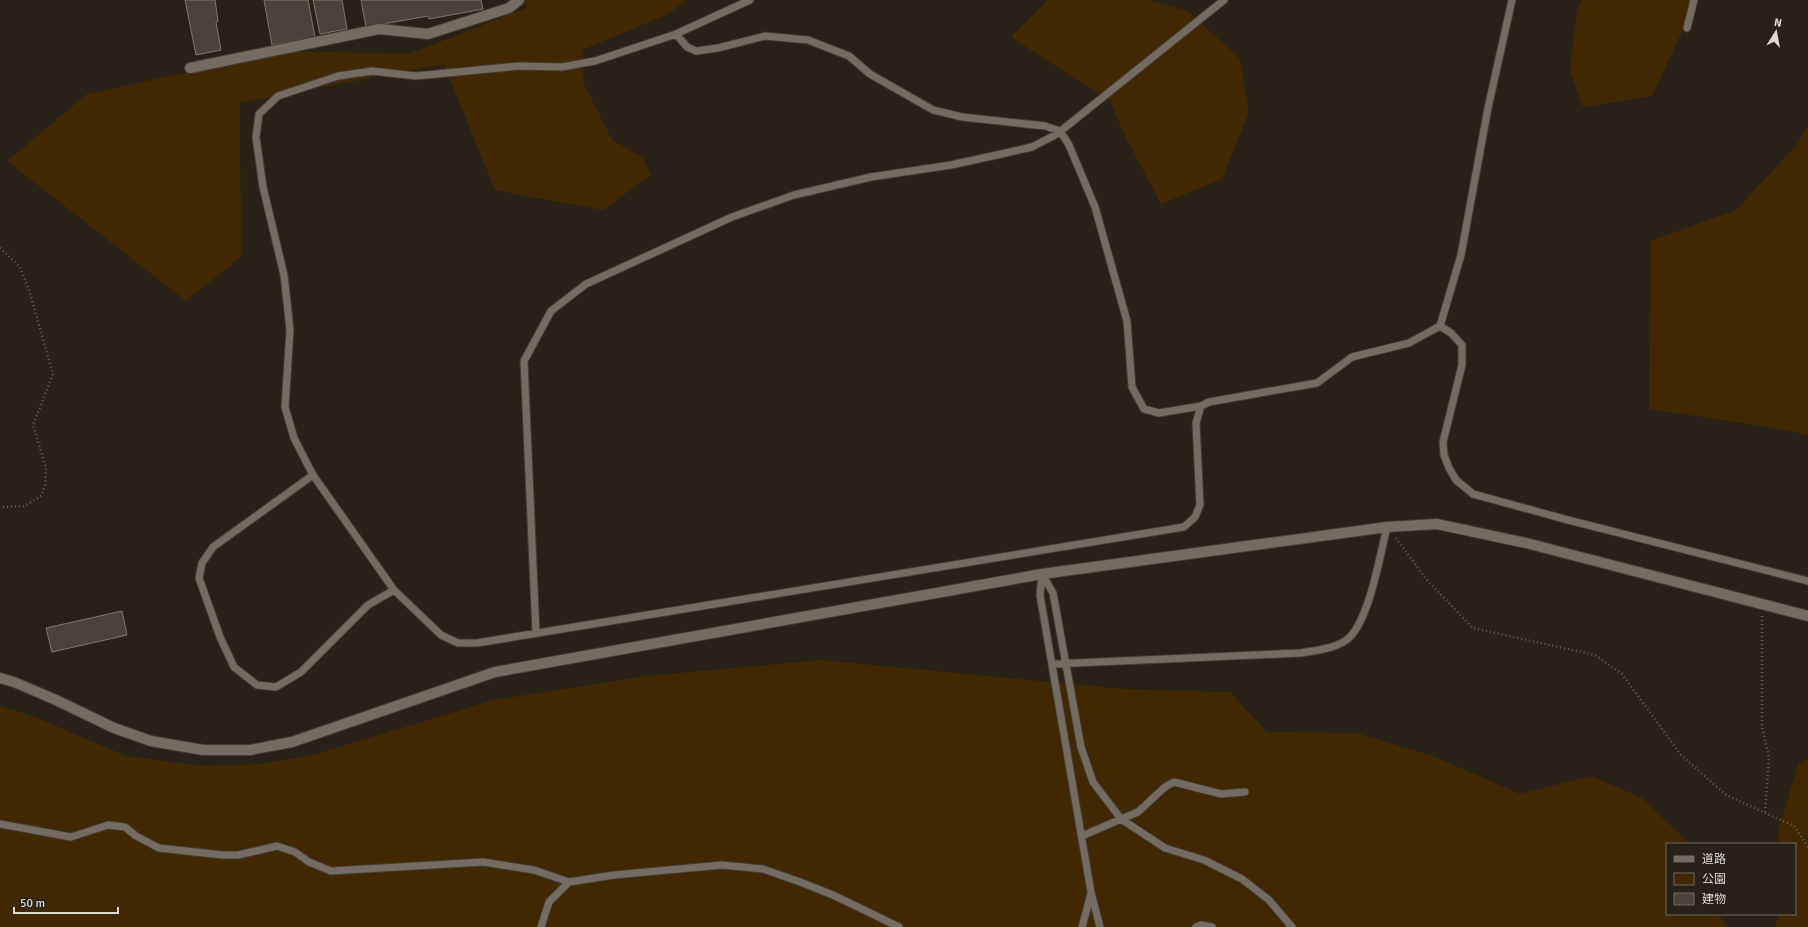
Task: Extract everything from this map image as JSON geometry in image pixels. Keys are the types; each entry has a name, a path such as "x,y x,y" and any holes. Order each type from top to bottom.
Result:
{"street":[{"path":"190,68 379,29 428,34 509,8 519,0"},
{"path":"0,678 14,682 56,700 114,728 152,741 203,750 250,750 292,742 495,672 1042,574 1387,527 1437,524 1526,543 1808,616"}],"lane":[{"path":"750,0 676,34 595,60 562,66 519,66 416,76 372,71 338,76 278,96 259,114 256,137 261,173 284,275 290,330 285,407 294,438 313,475 394,590 441,635 458,643 477,643 1184,527 1195,517 1200,505 1196,423 1201,406"},
{"path":"536,633 524,362 551,311 586,284 732,217 794,195 871,177 951,165 1032,147 1060,131 1224,0"},
{"path":"676,34 687,47 696,51 718,48 766,36 808,40 849,56 870,74 933,110 962,117 1045,126 1060,131 1069,145 1095,207 1127,321 1132,387 1144,409 1159,413 1201,406 1209,402 1317,383 1352,357 1409,343 1440,326 1461,254 1488,108 1512,0"},
{"path":"1687,28 1694,0"},
{"path":"1440,326 1451,333 1462,345 1462,365 1443,442 1444,455 1456,480 1473,494 1568,520 1808,581"},
{"path":"313,475 213,547 202,563 199,578 220,637 234,667 257,685 276,687 301,672 368,605 394,590"},
{"path":"1053,664 1301,653 1331,648 1350,637 1364,614 1387,527"},
{"path":"1042,574 1053,593 1081,747 1094,782 1121,819 1165,848 1204,860 1242,879 1269,900 1292,927"},
{"path":"1042,574 1040,595 1091,892 1100,927"},
{"path":"1082,836 1138,812 1165,787 1174,782 1221,794 1245,792"},
{"path":"0,824 71,837 108,825 125,827 136,836 159,848 222,855 238,855 277,846 295,852 309,862 331,871 483,862 534,870 569,882 614,875 722,865 763,869 833,895 899,927"},
{"path":"540,927 549,902 569,882"},
{"path":"1082,927 1091,892"},
{"path":"1196,927 1201,925 1212,927"}],"path":[{"path":"0,248 20,266 29,290 53,374 34,425 46,468 45,485 42,495 25,506 0,507"},
{"path":"1387,527 1426,579 1473,628 1595,655 1622,674 1681,755 1726,795 1794,826 1808,847"},
{"path":"1762,604 1762,727 1769,757 1765,813"}],"green space":[{"path":"525,0 687,0 666,15 582,50 584,84 612,140 642,157 651,175 603,210 495,190 444,64 240,103 241,257 186,301 7,161 87,94 285,51 409,54 526,8"},
{"path":"1048,0 1147,0 1188,11 1240,59 1249,112 1222,179 1161,204 1122,130 1111,102 1011,37"},
{"path":"1581,0 1695,0 1693,8 1652,96 1583,107 1570,72 1577,11"},
{"path":"1808,125 1808,435 1763,426 1649,409 1650,241 1736,210 1798,143"},
{"path":"821,660 1122,689 1230,692 1267,732 1357,733 1433,756 1520,794 1591,776 1642,798 1689,843 1666,843 1666,915 1719,915 1728,927 0,927 0,706 35,717 126,756 203,766 261,764 316,754 494,700 646,676"},
{"path":"1808,759 1808,927 1775,927 1780,915 1796,915 1796,843 1778,843 1778,831 1798,765"}],"building":[{"path":"185,0 215,0 218,21 216,22 221,50 196,55"},
{"path":"264,0 308,0 315,37 272,45"},
{"path":"313,0 342,0 347,29 320,34"},
{"path":"361,0 481,0 483,9 429,19 428,16 366,27"},
{"path":"122,611 127,635 52,652 46,628"}]}
